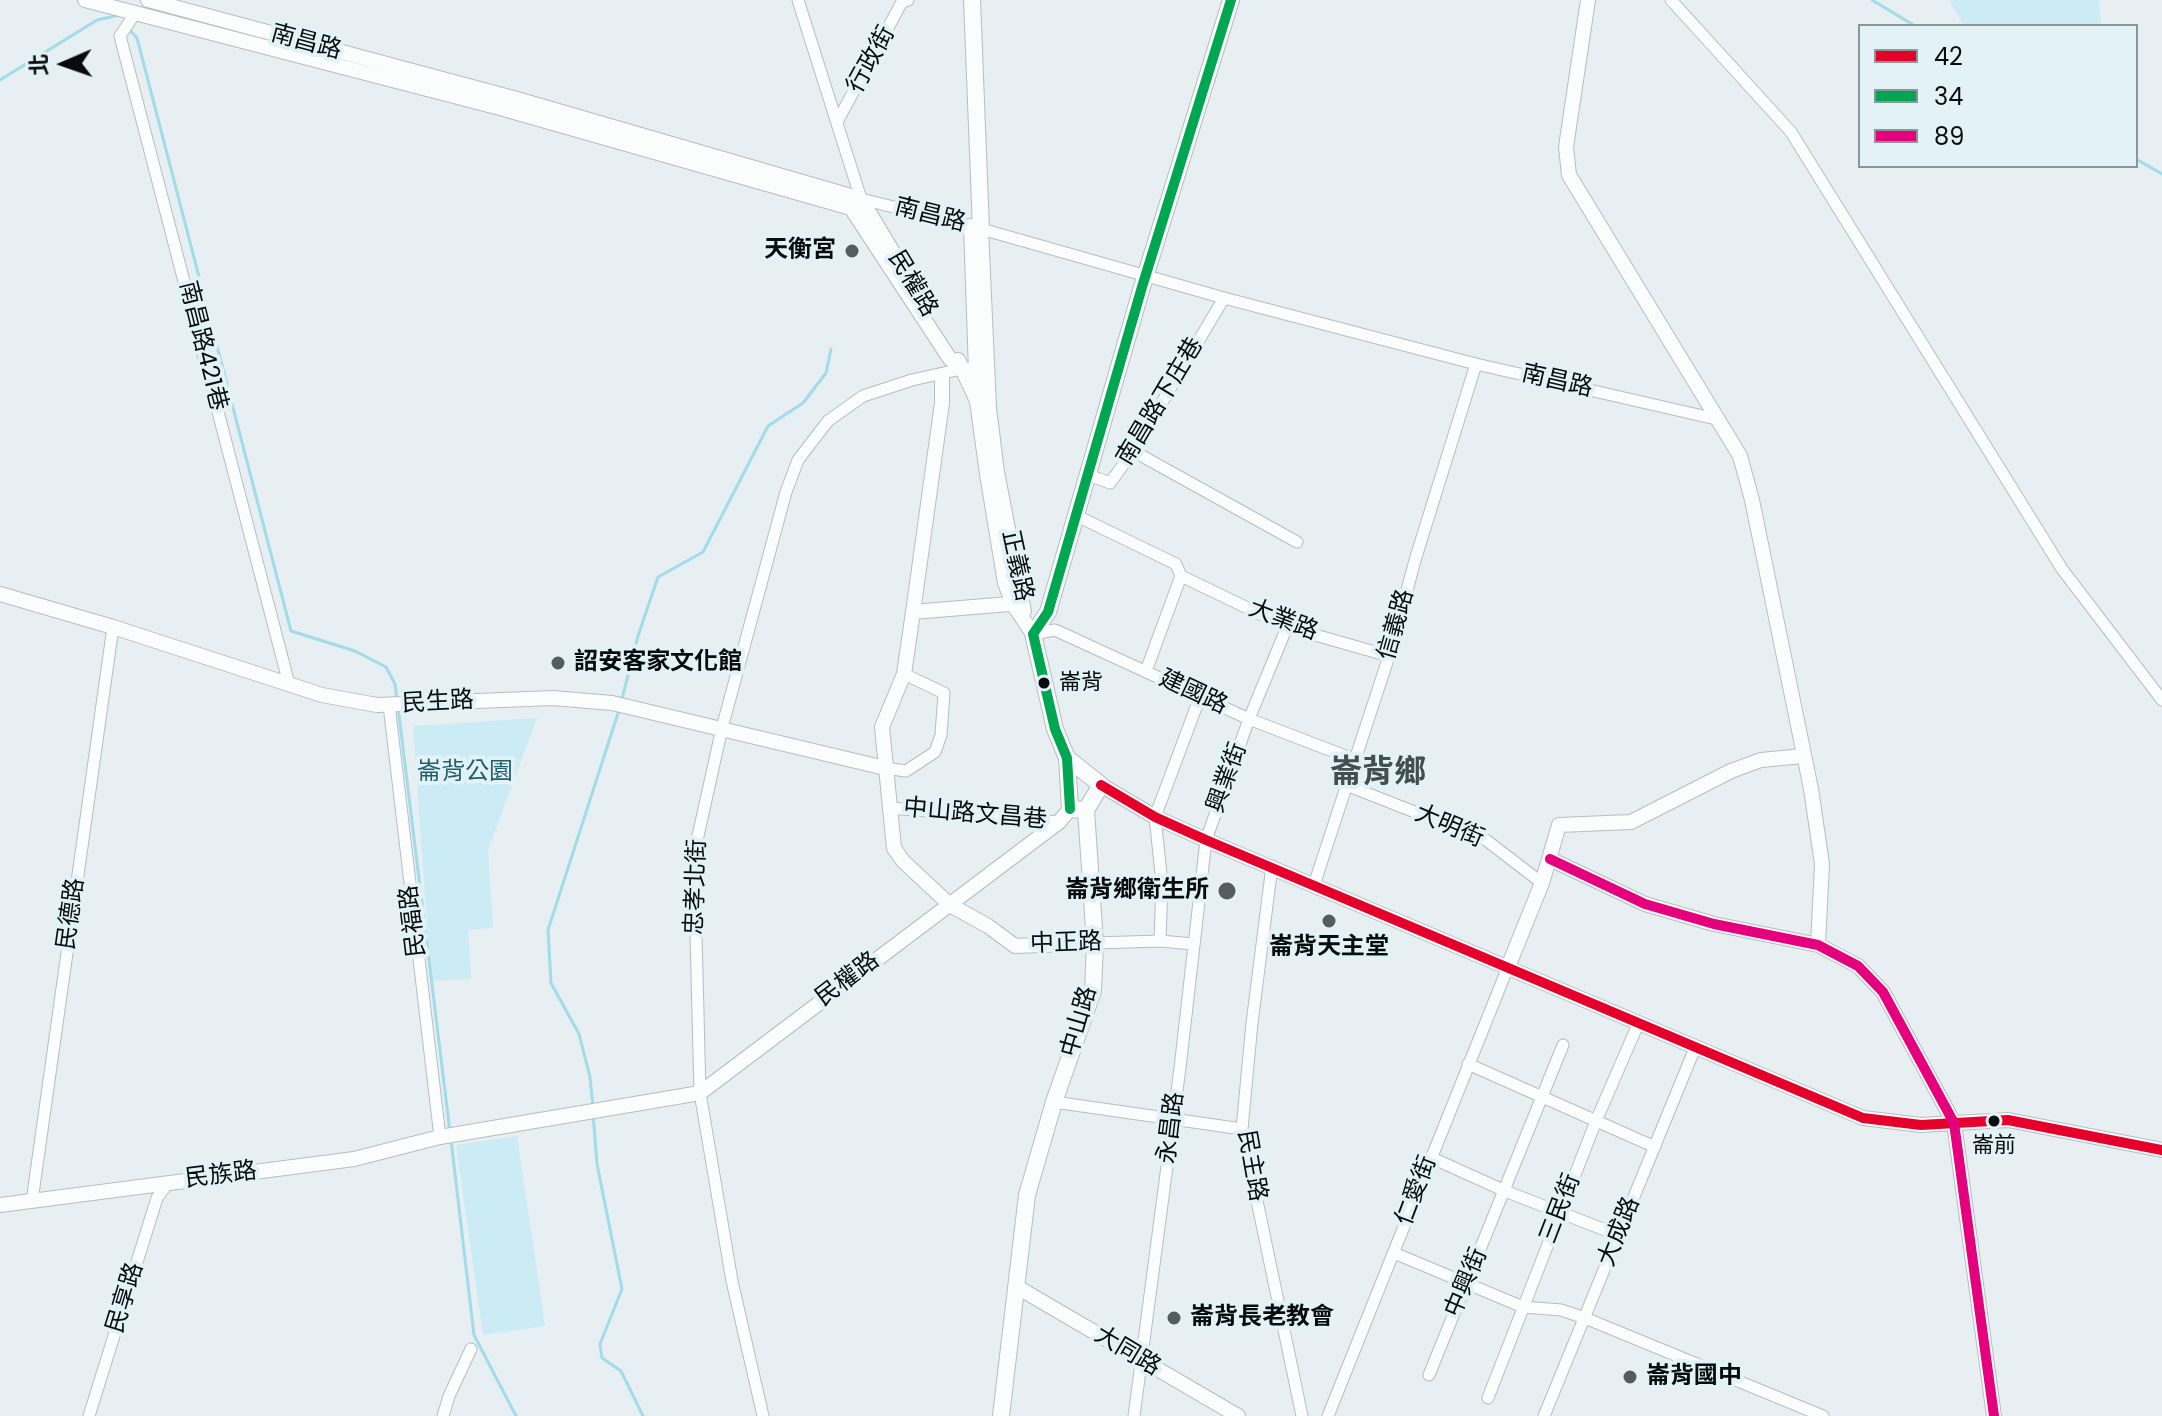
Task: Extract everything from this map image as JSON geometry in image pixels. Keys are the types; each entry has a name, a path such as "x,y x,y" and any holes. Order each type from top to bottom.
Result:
{"main road":[{"name":"正義路","path":"963,0 976,227"},
{"name":"正義路","path":"972,0 976,227"},
{"path":"1033,634 1048,612 1145,276 1231,0"},
{"name":"中山路","path":"1001,1416 1027,1195 1054,1102 1093,991 1095,943 1072,814 1067,758 1055,729 1033,634"},
{"path":"1067,758 1101,785 1072,814"}],"street":[{"name":"南昌路","path":"85,0 856,204 976,227 1224,298 1476,364 1716,419"},
{"name":"南昌路","path":"148,0 532,103 856,204"},
{"name":"行政街","path":"798,0 837,122 856,204"},
{"path":"888,0 904,3"},
{"path":"1588,0 1566,147 1569,175 1740,456 1811,789 1822,864 1818,945"},
{"path":"1671,0 1791,132 2062,569 2162,700"},
{"name":"行政街","path":"837,122 904,3"},
{"name":"南昌路421巷","path":"135,12 120,36 289,684"},
{"name":"民權路","path":"856,204 975,368 983,404"},
{"name":"正義路","path":"976,227 975,368 997,472 1017,604 1033,634"},
{"name":"南昌路下庄巷","path":"1086,474 1110,483 1133,451 1224,298"},
{"name":"信義路","path":"1314,885 1389,656 1476,364"},
{"name":"忠孝北街","path":"763,1416 732,1281 700,1093 694,854 722,728 786,492 798,460 828,421 863,396 912,380 975,368"},
{"path":"942,375 942,403 904,674 882,727 894,848 903,861 950,905"},
{"path":"1133,451 1297,542"},
{"name":"大業路","path":"1075,515 1176,564 1181,576 1287,627 1389,656"},
{"path":"1146,671 1181,576"},
{"name":"民生路","path":"0,594 322,695 389,705 553,698 612,703 885,768"},
{"path":"913,612 1017,604"},
{"name":"民德路","path":"32,1201 113,627"},
{"name":"興業街","path":"1206,840 1249,719 1287,627"},
{"name":"建國路","path":"1033,634 1055,630 1249,719 1353,759"},
{"path":"885,768 906,771 935,752 941,735 944,693 904,674"},
{"path":"1160,941 1162,883 1155,817 1200,697"},
{"name":"民福路","path":"389,705 440,1137"},
{"path":"1508,967 1542,883 1559,825 1631,822 1731,771 1761,760 1803,756"},
{"path":"1101,785 1155,817 1206,840 1863,1118 1891,1123 2008,1120 2162,1150"},
{"name":"大明街","path":"1346,785 1486,840 1542,883"},
{"name":"中山路文昌巷","path":"890,808 1072,814"},
{"name":"民權路","path":"440,1137 700,1093 1072,814"},
{"name":"永昌路","path":"1134,1416 1206,840"},
{"path":"1550,859 1645,904 1714,924 1818,945 1858,966 1883,992 1954,1123 1994,1416"},
{"name":"民主路","path":"1272,866 1242,1129 1302,1416"},
{"name":"中正路","path":"950,905 988,926 1015,946 1160,941 1193,944"},
{"name":"仁愛街","path":"1328,1416 1508,967"},
{"name":"三民街","path":"1488,1398 1559,1212 1639,1022"},
{"path":"1505,1191 1563,1045"},
{"name":"大成路","path":"1544,1416 1695,1048"},
{"path":"1468,1064 1655,1147"},
{"path":"1054,1102 1242,1129"},
{"name":"民族路","path":"0,1205 354,1159 440,1137"},
{"path":"1430,1157 1505,1191 1618,1235"},
{"name":"民享路","path":"89,1416 157,1198 168,1183"},
{"name":"中興街","path":"1429,1375 1505,1191"},
{"path":"1394,1253 1523,1307 1561,1310 1585,1318 1823,1416"},
{"name":"大同路","path":"1017,1287 1238,1416"},
{"path":"443,1416 471,1349"}],"green space":[{"path":"1949,0 2099,0 2101,24 1963,24"},
{"name":"崙背公園","path":"537,718 488,850 493,928 468,930 471,979 431,981 413,726"},
{"path":"517,1136 545,1326 483,1335 456,1145"}],"waterway":[{"path":"1872,0 1912,24"},
{"path":"0,80 97,20 120,15"},
{"path":"129,29 137,38 291,631 355,651 386,667 395,684 397,700"},
{"path":"2138,160 2162,174"},
{"path":"622,699 638,636 658,577 703,552 768,426 803,403 826,373 831,349"},
{"path":"398,707 450,1132"},
{"path":"593,1107 590,1077 579,1034 551,983 548,930 619,710"},
{"path":"593,1114 597,1164 622,1289 600,1344 602,1358 621,1371 643,1416"},
{"path":"451,1140 474,1335 516,1416"}],"transit line":[{"name":"34","path":"1070,809 1067,758 1055,729 1033,634 1048,612 1142,287 1231,0"},
{"name":"42","path":"1101,785 1155,817 1206,840 1863,1118 1921,1125 2008,1120 2162,1150"},
{"name":"89","path":"1550,859 1645,904 1714,924 1818,945 1858,966 1883,992 1954,1123 1994,1416"}],"place":[{"name":"天衡宮","path":"852,251"},
{"name":"詔安客家文化館","path":"558,663"},
{"name":"崙背","path":"1044,683"},
{"name":"崙背鄉衛生所","path":"1227,891"},
{"name":"崙背天主堂","path":"1329,921"},
{"name":"崙前","path":"1994,1121"},
{"name":"崙背長老教會","path":"1174,1318"},
{"name":"崙背國中","path":"1630,1377"}],"district":[{"name":"崙背鄉","path":"1378,774"}]}
